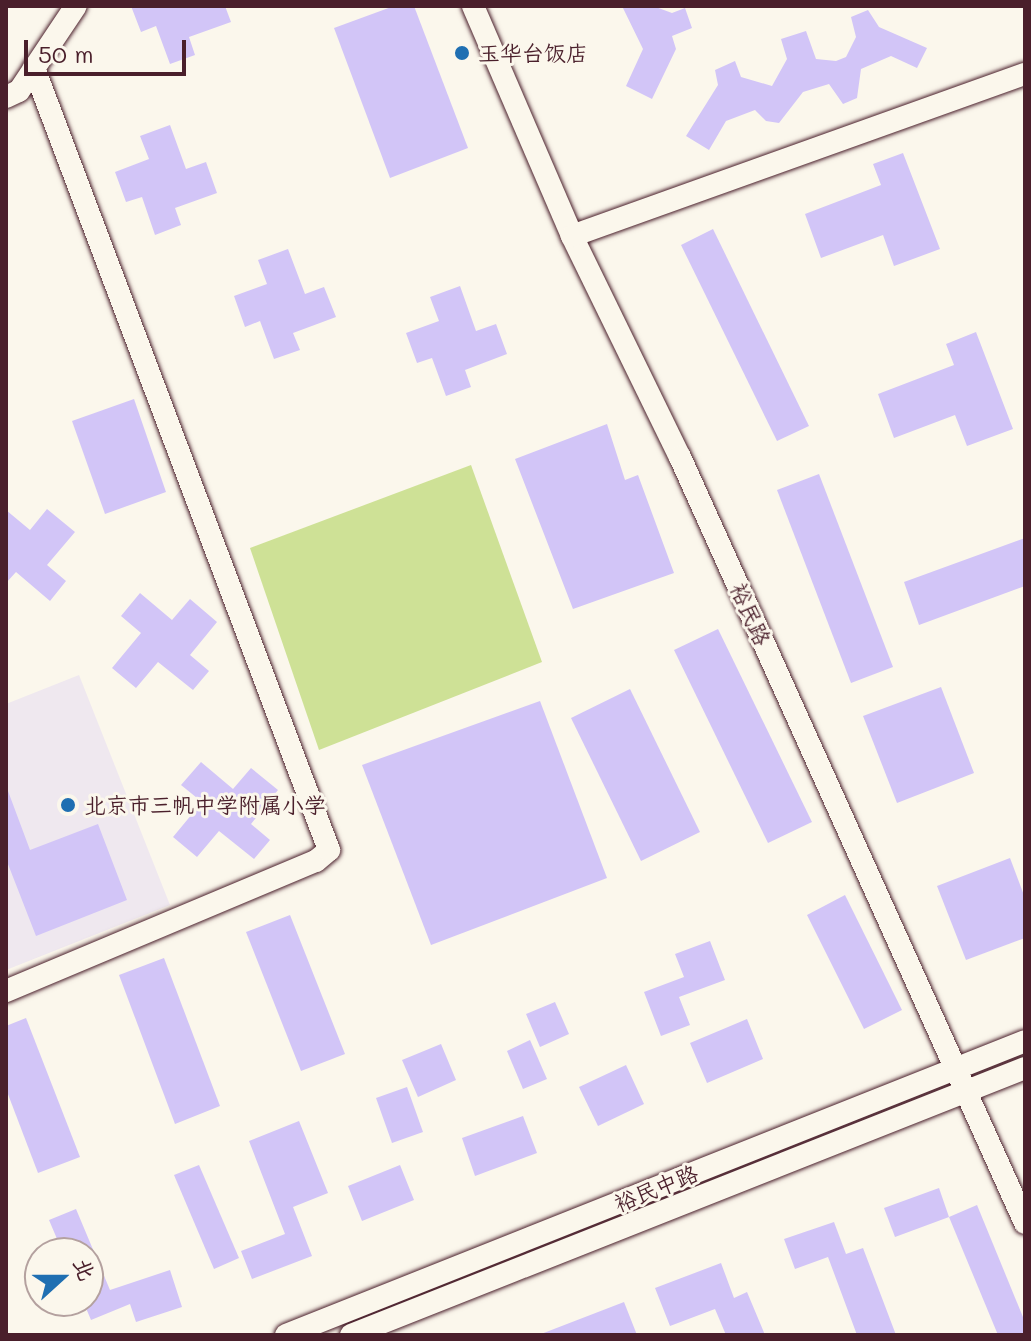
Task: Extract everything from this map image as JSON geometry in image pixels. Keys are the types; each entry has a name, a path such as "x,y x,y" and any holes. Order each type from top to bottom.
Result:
{"street":[{"path":"6,97 19,91 76,6"},
{"name":"裕民路","path":"473,6 572,236 680,457 1025,1223"},
{"path":"6,991 316,861 329,850 34,68"},
{"path":"572,236 1025,74"},
{"name":"裕民中路","path":"286,1335 1025,1041"},
{"name":"裕民中路","path":"351,1335 1025,1068"}],"shaded area":[{"name":"北京市三帆中学附属小学","path":"79,675 170,905 6,970 6,704"}],"green space":[{"path":"471,465 542,662 319,750 250,548"}],"building":[{"path":"131,6 225,6 231,22 189,37 195,55 170,64 156,26 141,32"},
{"path":"394,6 414,6 468,148 390,178 334,28"},
{"path":"622,6 653,6 672,13 685,8 692,28 672,36 676,49 652,99 626,86 643,49"},
{"path":"868,10 879,27 927,48 917,68 891,56 861,69 857,98 843,104 829,84 803,92 779,123 766,121 755,110 726,121 709,150 686,136 718,85 715,70 735,61 741,77 772,86 787,59 781,39 806,31 816,59 836,61 846,57 856,37 851,17"},
{"path":"170,125 186,169 206,162 217,193 175,208 181,225 155,235 142,197 126,202 115,172 149,159 140,136"},
{"path":"903,153 940,249 894,266 883,235 821,258 805,214 881,185 873,164"},
{"path":"713,229 809,426 777,441 681,245"},
{"path":"288,249 305,294 324,287 336,317 293,333 300,350 274,359 260,321 245,327 234,296 267,284 258,260"},
{"path":"460,286 476,331 496,324 507,354 465,370 471,387 446,396 432,358 417,363 406,333 439,321 430,297"},
{"path":"976,332 1013,429 967,446 955,415 894,438 878,394 954,365 946,344"},
{"path":"134,399 166,492 105,514 72,421"},
{"path":"607,424 625,480 638,475 674,573 573,609 515,459"},
{"path":"819,474 893,667 851,683 777,490"},
{"path":"47,509 75,532 47,565 66,581 50,601 16,572 6,583 6,510 30,530"},
{"path":"1025,538 1025,586 919,625 904,582"},
{"path":"140,593 172,620 190,599 217,622 190,655 209,671 193,690 158,662 136,688 112,668 141,633 121,616"},
{"path":"718,629 812,822 768,843 674,650"},
{"path":"941,687 974,773 897,803 863,716"},
{"path":"630,689 700,832 641,861 571,718"},
{"path":"540,701 607,878 431,945 362,765"},
{"path":"201,762 233,789 251,768 278,790 251,824 270,840 254,859 219,831 197,857 173,837 202,802 181,785"},
{"path":"8,791 30,850 98,824 127,900 36,936 6,859"},
{"path":"1010,858 1025,898 1025,938 966,960 937,886"},
{"path":"845,895 902,1010 864,1029 807,915"},
{"path":"290,915 345,1054 301,1071 246,932"},
{"path":"710,941 725,980 679,997 690,1025 661,1036 644,992 684,977 675,954"},
{"path":"164,958 220,1106 175,1124 119,975"},
{"path":"555,1002 569,1034 540,1047 526,1014"},
{"path":"26,1018 80,1157 38,1173 6,1089 6,1026"},
{"path":"747,1019 763,1059 707,1083 690,1043"},
{"path":"530,1040 547,1079 523,1089 507,1051"},
{"path":"441,1044 456,1080 418,1097 402,1060"},
{"path":"626,1065 644,1104 598,1126 579,1087"},
{"path":"407,1087 423,1132 392,1143 376,1098"},
{"path":"523,1116 537,1153 475,1176 462,1138"},
{"path":"299,1121 328,1193 293,1207 312,1256 252,1279 241,1251 285,1234 249,1141"},
{"path":"199,1165 239,1258 214,1269 174,1175"},
{"path":"400,1165 414,1200 362,1221 348,1186"},
{"path":"939,1188 949,1217 895,1237 884,1208"},
{"path":"977,1205 1025,1322 1025,1335 998,1335 949,1217"},
{"path":"76,1209 88,1237 56,1237 49,1220"},
{"path":"834,1222 846,1254 863,1248 896,1335 857,1335 828,1257 795,1269 784,1239"},
{"path":"721,1263 734,1298 747,1292 765,1335 726,1335 715,1309 670,1326 655,1288"},
{"path":"170,1270 182,1307 136,1322 130,1304 104,1315 104,1276 110,1290"},
{"path":"624,1302 637,1335 541,1335 541,1334"}],"place":[{"name":"玉华台饭店","path":"462,53"},
{"name":"北京市三帆中学附属小学","path":"68,805"}]}
